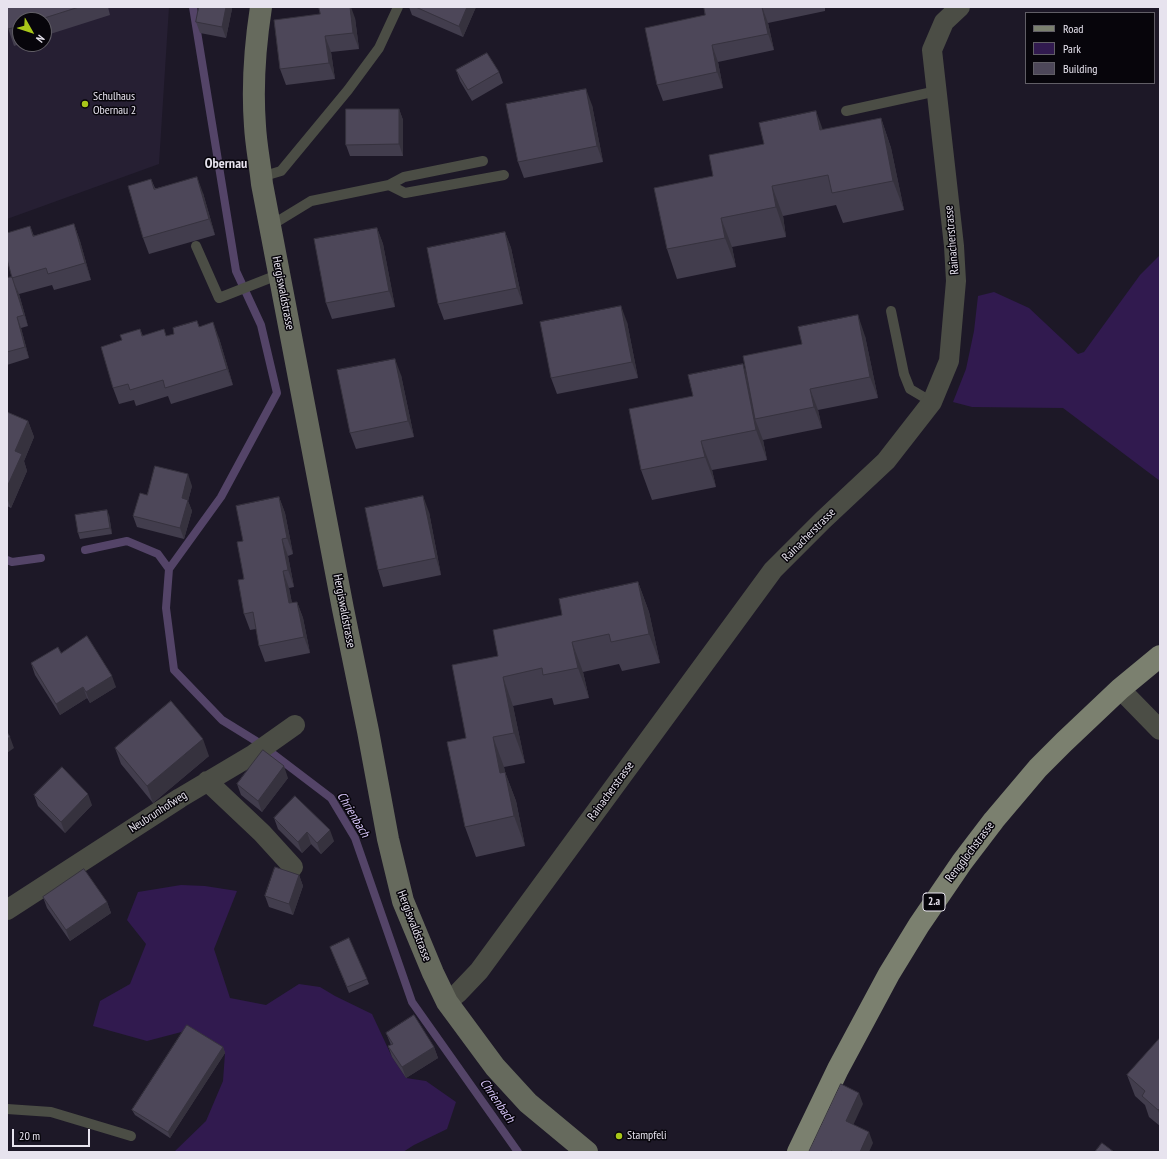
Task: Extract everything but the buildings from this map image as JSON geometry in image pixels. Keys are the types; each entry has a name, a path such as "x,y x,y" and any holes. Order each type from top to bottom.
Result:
{"main road":[{"name":"Rengglochstrasse","path":"798,1152 838,1069 889,974 918,925 941,891 986,830 1038,768 1120,690 1160,656"}],"street":[{"name":"Hergiswaldstrasse","path":"261,7 256,38 254,70 255,126 261,177 270,226 270,278 388,839 403,901 433,973 447,1002 495,1067 528,1103 587,1152"},
{"name":"Rainacherstrasse","path":"447,1002 479,971 773,570 823,520 886,461 932,402 949,361 956,281 954,246 932,50 944,22 960,7"},
{"path":"1120,690 1160,730"},
{"name":"Neubrunhofweg","path":"7,910 207,781 262,749 295,725"},
{"path":"207,781 262,833 293,867"}],"lane":[{"path":"261,177 282,171 348,90 379,48 398,7"},
{"path":"846,111 937,91"},
{"path":"270,226 311,201 389,185 404,177 483,161"},
{"path":"389,185 405,194 504,175"},
{"path":"196,246 219,298 270,278"},
{"path":"891,311 904,374 910,389 932,402"},
{"path":"7,1109 51,1112 131,1136"},
{"path":"560,1130 569,1152"}],"shaded area":[{"name":"Schulhaus Obernau 2","path":"7,7 169,7 159,164 7,219"}],"green space":[{"path":"1160,255 1160,481 1063,408 972,407 953,402 966,369 974,331 978,296 994,292 1029,308 1078,354 1084,352 1140,275"},
{"path":"181,885 205,886 237,891 214,949 230,998 266,1005 299,984 320,987 372,1014 392,1057 406,1078 426,1081 456,1102 447,1129 403,1152 174,1152 206,1121 223,1081 225,1053 189,1030 147,1041 93,1026 100,1001 130,984 146,944 127,920 138,892"}],"waterway":[{"path":"169,569 221,497 277,393 261,325 236,271 193,7"},
{"name":"Chrienbach","path":"85,550 127,541 158,554 169,569 166,608 174,670 222,720 256,741 331,798 355,838 412,1002 518,1152"},
{"name":"Chrienbach","path":"7,560 12,562 41,558"}],"place":[{"name":"Schulhaus Obernau 2","path":"85,104"},
{"name":"Stampfeli","path":"619,1136"}],"district":[{"name":"Obernau","path":"226,164"}]}
